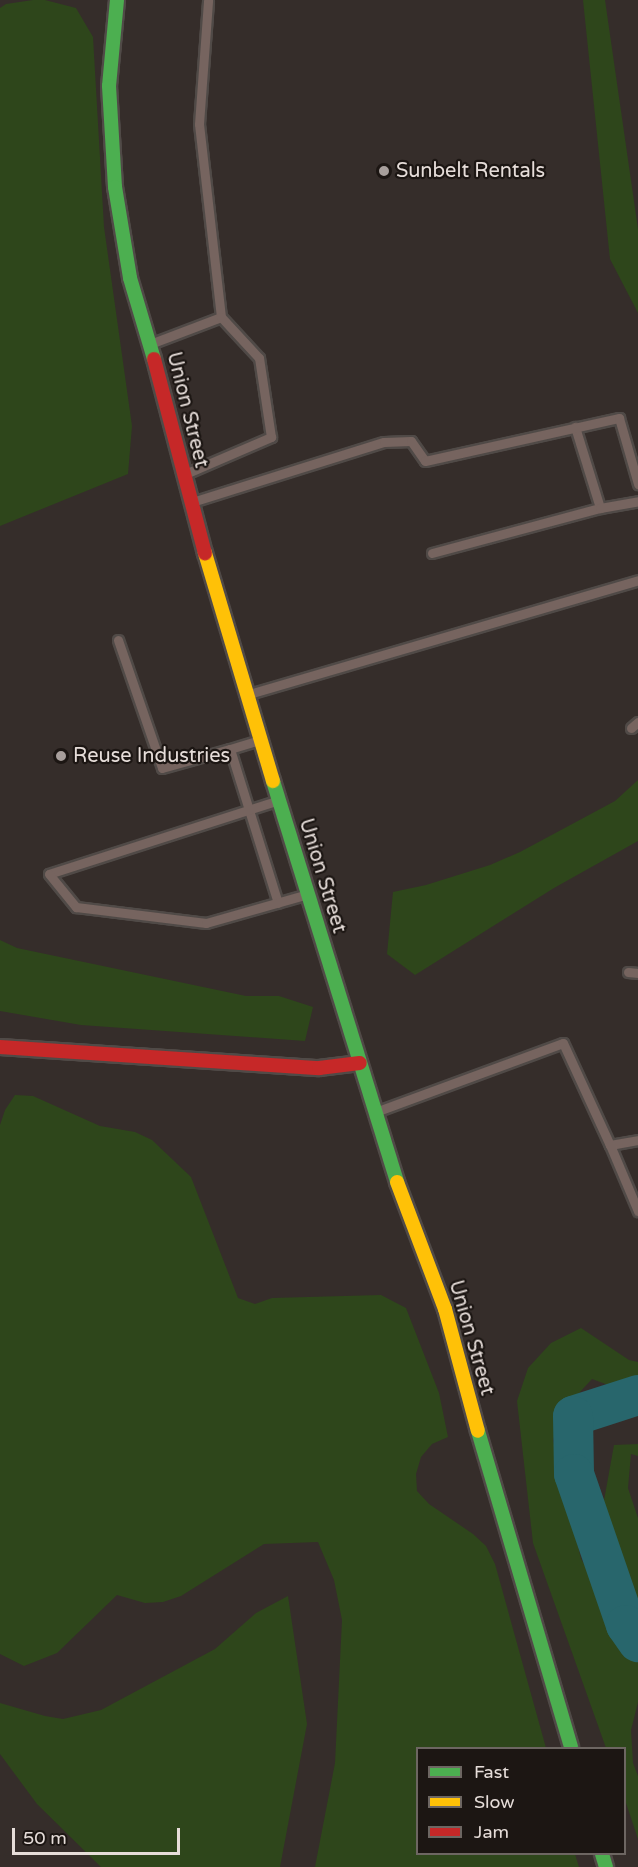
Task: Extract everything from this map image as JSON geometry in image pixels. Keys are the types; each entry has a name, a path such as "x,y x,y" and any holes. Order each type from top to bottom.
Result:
{"main road":[{"name":"Union Street","path":"117,0 110,86 115,187 130,278 150,344 182,475 246,695 398,1186 445,1309 477,1428 570,1747"},
{"path":"0,1047 319,1068 360,1064"}],"lane":[{"path":"182,475 271,437 259,358 221,317 199,124 208,0"},
{"path":"150,344 221,317"},
{"path":"190,503 384,442 411,441 425,460 619,418 638,484"},
{"path":"574,427 600,508"},
{"path":"432,553 600,508 638,501"},
{"path":"246,695 638,580"},
{"path":"118,640 162,768 260,740"},
{"path":"230,749 278,903"},
{"path":"278,800 49,874 76,907 206,923 307,894"},
{"path":"375,1112 563,1042 638,1211"},
{"path":"610,1145 638,1140"}],"green space":[{"path":"45,0 76,8 93,37 104,227 132,426 128,474 0,526 0,8 6,4"},
{"path":"583,0 605,0 638,229 638,313 610,259"},
{"path":"638,780 638,841 554,888 415,975 387,954 393,892 426,885 490,865 520,852 615,801"},
{"path":"0,940 17,948 246,996 279,996 313,1007 305,1041 81,1025 0,1011"},
{"path":"15,1095 33,1096 100,1126 135,1132 152,1140 191,1177 238,1298 255,1304 272,1298 381,1295 406,1308 439,1393 448,1437 432,1444 421,1457 416,1474 417,1491 429,1504 473,1534 486,1546 495,1564 546,1747 416,1747 416,1855 575,1855 579,1867 315,1867 335,1763 342,1620 334,1580 318,1542 264,1544 181,1596 163,1602 145,1603 117,1595 57,1653 24,1666 0,1654 0,1125 5,1110"},
{"path":"581,1328 629,1360 638,1362 638,1396 592,1379 568,1405 553,1440 581,1559 638,1652 638,1702 631,1730 633,1763 638,1776 638,1839 626,1803 626,1747 606,1747 533,1543 517,1401 528,1368 551,1343"},
{"path":"638,1444 638,1456 631,1454 628,1488 638,1518 638,1608 620,1574 603,1506 614,1445"},
{"path":"288,1596 307,1724 280,1867 101,1867 37,1804 0,1754 0,1703 63,1719 101,1710 215,1649 256,1613"}],"waterway":[{"path":"638,1395 573,1416 574,1474 626,1625 638,1642"}],"traffic: fast":[{"path":"117,0 109,86 115,187 130,278 154,359"},
{"path":"273,781 397,1182"},
{"path":"478,1431 571,1747"},
{"path":"602,1855 606,1867"}],"traffic: slow":[{"path":"205,553 273,781"},
{"path":"397,1182 445,1309 478,1431"}],"traffic: jam":[{"path":"154,359 205,553"},
{"path":"0,1047 319,1068 360,1063"}],"place":[{"name":"Sunbelt Rentals","path":"384,171"},
{"name":"Reuse Industries","path":"61,756"}]}
